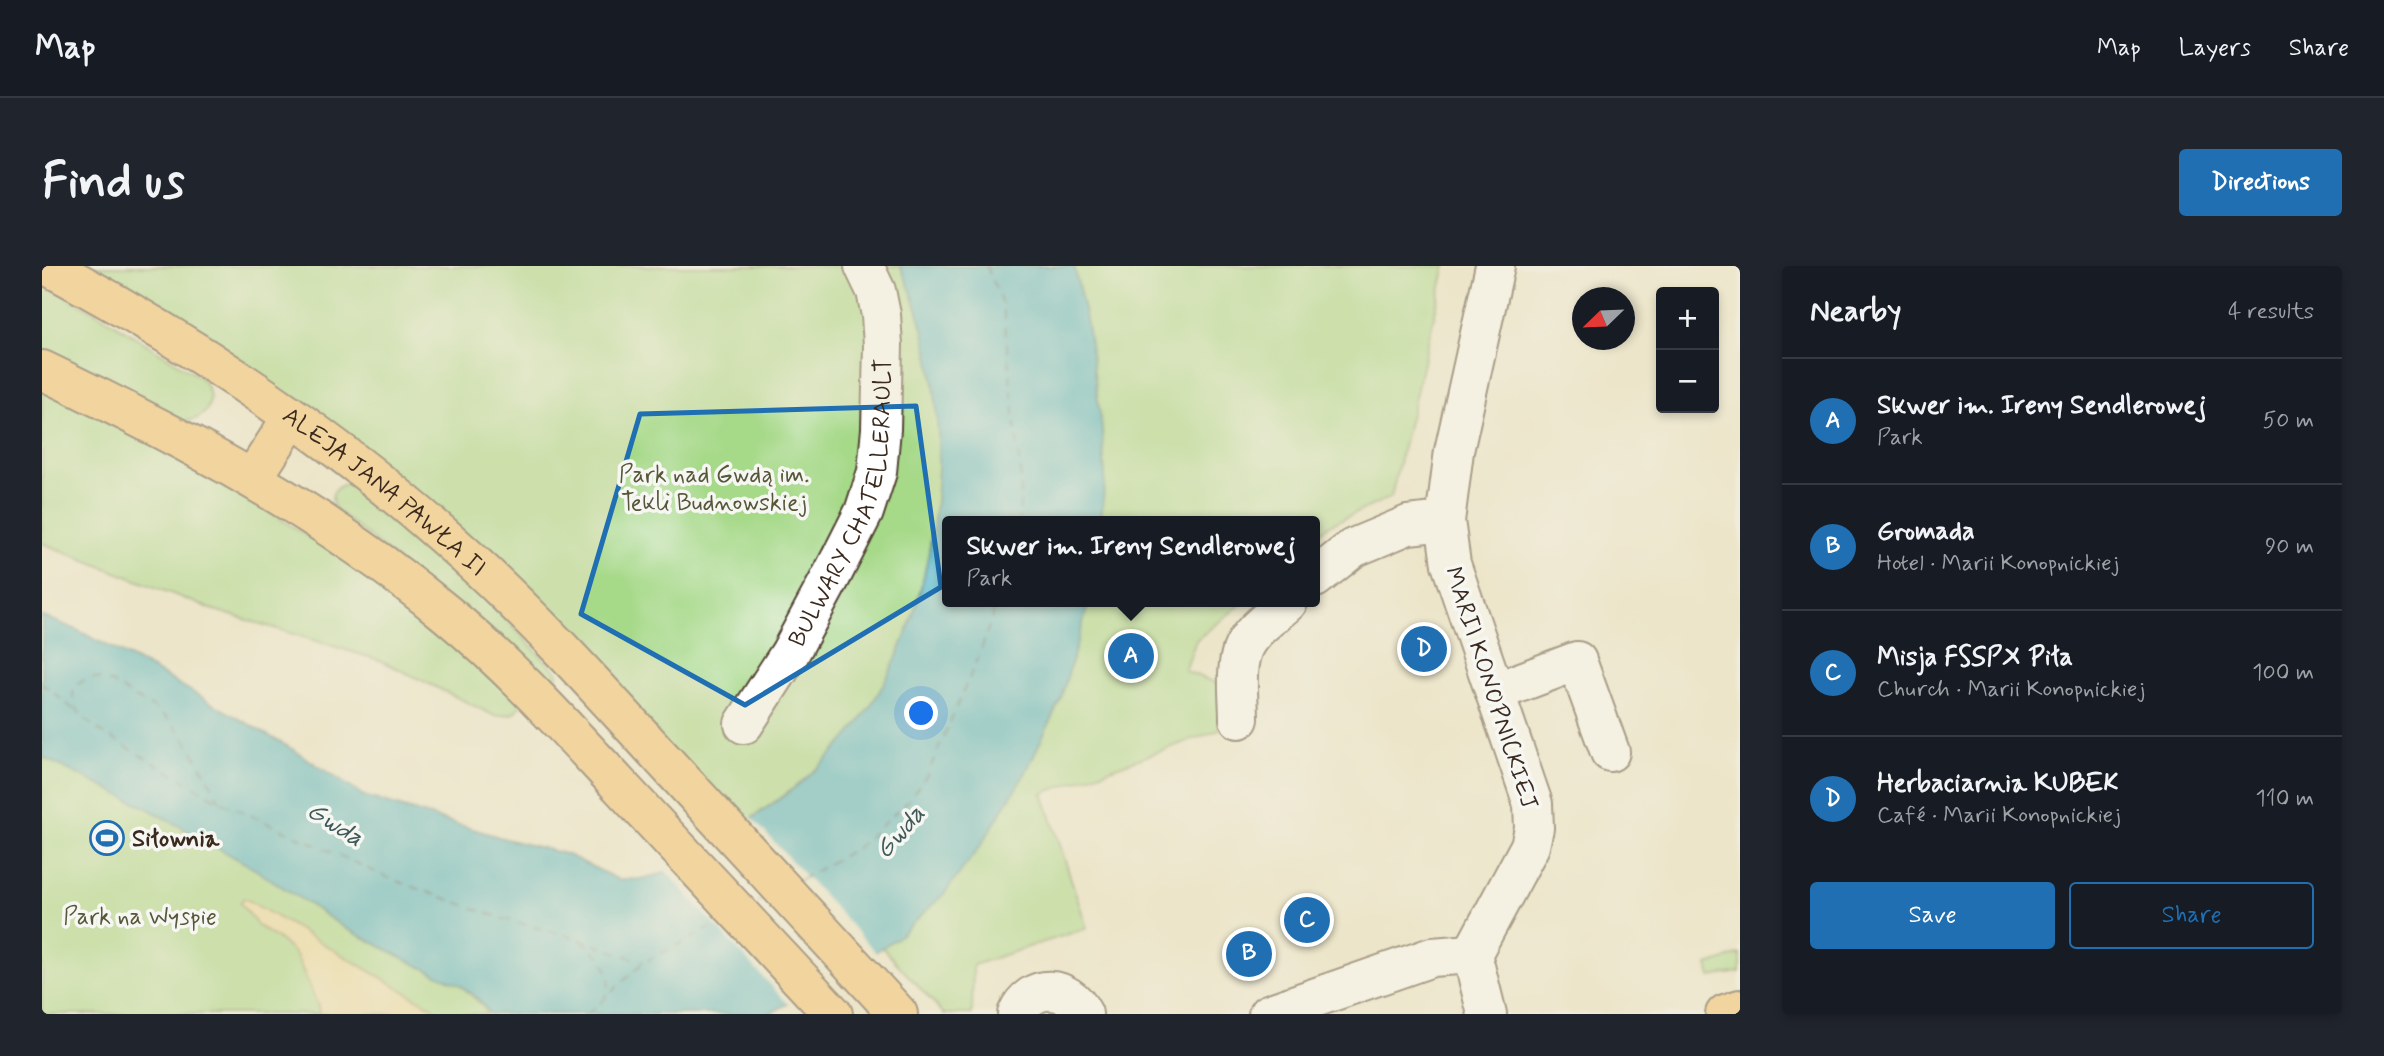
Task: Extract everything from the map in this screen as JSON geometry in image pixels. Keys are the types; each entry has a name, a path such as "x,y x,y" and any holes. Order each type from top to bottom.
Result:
{"main road":[{"name":"ALEJA JANA PAWŁA II","path":"48,266 155,327 292,417 383,485 474,563 550,636 898,1014"},
{"path":"42,370 185,440 253,478 363,549 449,616 514,674 833,1014"},
{"path":"253,478 292,417"},
{"path":"1726,1014 1740,1009"}],"street":[{"name":"BULWARY CHATELLERAULT","path":"744,724 790,653 832,575 864,512 877,472 881,417 881,315 876,291 864,266"},
{"name":"MARII KONOPNICKIEJ","path":"1472,954 1530,846 1534,828 1533,804 1451,564 1445,521 1454,451 1494,266"},
{"path":"1320,574 1353,548 1408,525 1445,521"},
{"path":"1239,719 1242,649 1251,636 1283,607"},
{"path":"1495,692 1577,661 1610,752"},
{"path":"1268,1014 1432,957 1472,954 1487,1014"},
{"path":"1017,1014 1032,995 1050,990 1058,991 1074,1000 1083,1014"}],"highlighted area":[{"path":"916,406 941,587 745,705 581,614 640,414"}],"green space":[{"name":"Park nad Gwdą im. Tekli Budnowskiej","path":"48,266 900,266 920,317 933,373 938,433 937,494 929,554 914,613 893,667 866,715 837,750 786,794 730,832 465,554"},
{"path":"1072,266 1446,266 1391,497 1327,526 1320,532 1320,516 1097,516"},
{"path":"42,283 97,313 201,378 210,400 205,412 192,420 183,421 42,352"},
{"path":"42,389 186,459 394,591 522,705 512,714 495,716 382,661 211,609 42,543"},
{"path":"346,484 353,486 459,572 558,673 556,679 546,681 336,510 332,501 333,494"},
{"path":"1082,607 1238,607 1196,640 1185,671 1219,684 1219,730 1043,793 1087,928 973,965 972,1014 944,1014 880,945"},
{"name":"Park na Wyspie","path":"42,757 145,807 250,866 346,929 459,984 484,1007 487,1014 42,1014"},
{"path":"1740,954 1740,972 1711,977 1708,965"}],"sand":[{"path":"244,898 444,1014 319,1014 296,955 258,926 240,903"}],"water":[{"name":"Gwda","path":"900,266 1074,266 1087,324 1102,428 1105,478 1101,516 942,516 942,607 1088,607 1061,698 1026,772 981,845 944,894 898,937 838,977 769,1014 490,1014 478,999 459,984 347,929 250,866 145,807 42,757 42,616 75,629 152,669 294,750 364,796 506,839 566,854 619,880 661,874 751,819 814,771 833,753 871,705 900,649 921,586 934,520 938,452 934,385 921,322"}],"pier":[{"path":"749,815 878,955 790,1006 664,869"}],"ferry route":[{"path":"986,266 1003,306 1021,480 1019,516"},
{"path":"800,880 858,847 907,802 927,775 980,653 995,607"},
{"path":"220,801 188,744 172,723 159,712 100,679 87,679 77,686 73,697 75,705 96,729 220,801 391,879 504,919 576,938 644,962"},
{"path":"42,683 79,714"},
{"path":"757,903 768,898"},
{"path":"588,1014 644,962 721,923"},
{"path":"581,941 605,964 609,979 605,996"}],"place":[{"name":"Herbaciarnia KUBEK","path":"1424,649"},
{"name":"Skwer im. Ireny Sendlerowej","path":"1131,656"},
{"name":"Siłownia","path":"107,838"},
{"name":"Misja FSSPX Piła","path":"1307,920"},
{"name":"Gromada","path":"1249,954"}]}
